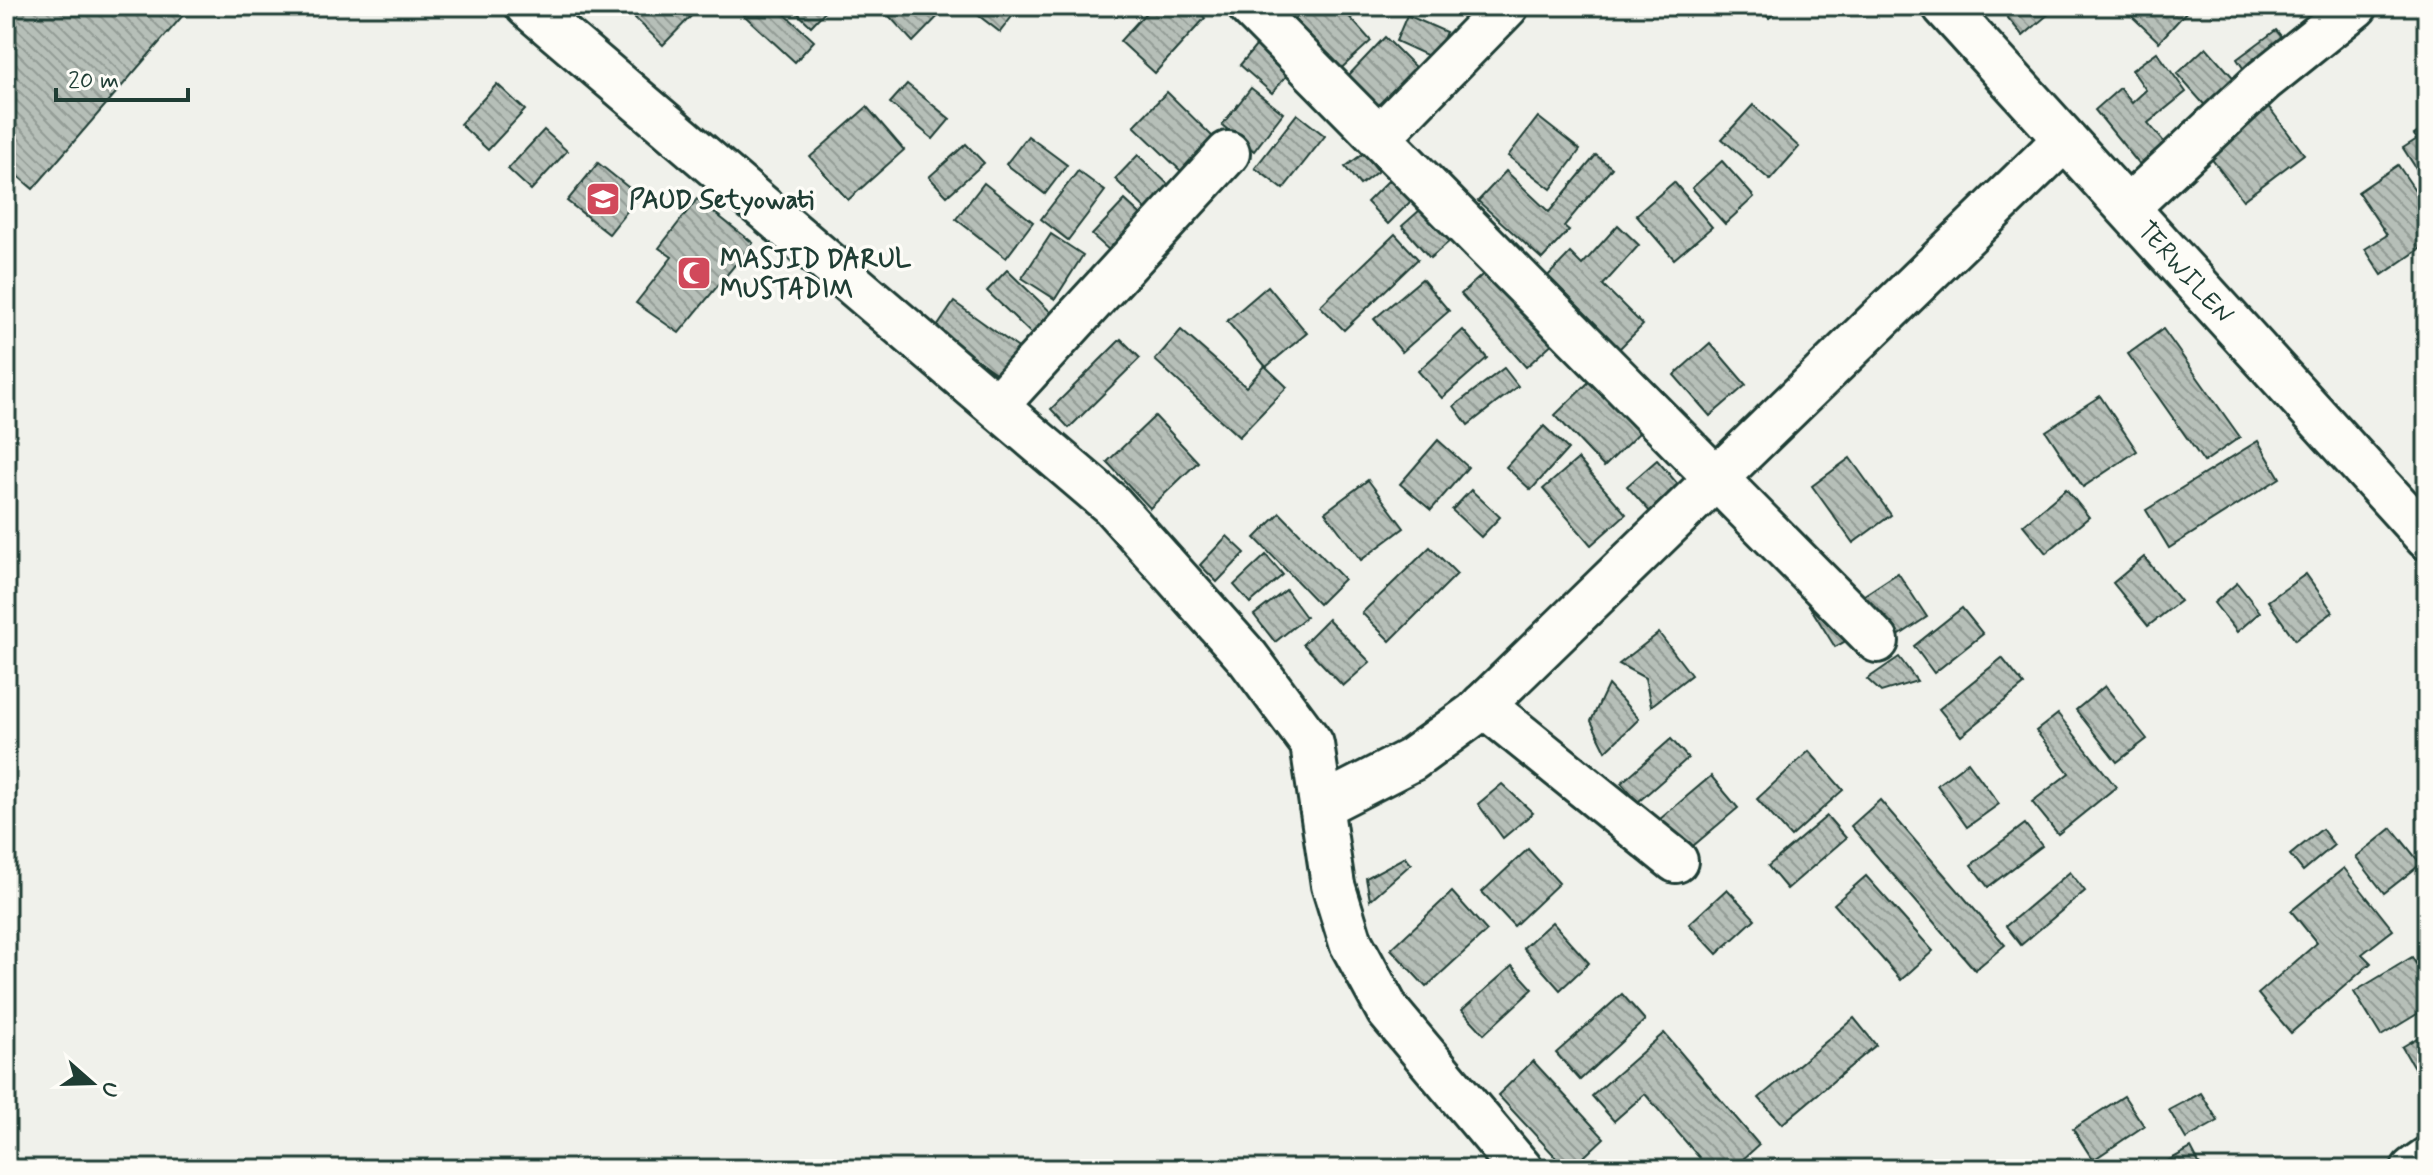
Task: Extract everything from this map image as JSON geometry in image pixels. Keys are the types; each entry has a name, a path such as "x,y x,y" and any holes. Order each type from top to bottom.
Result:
{"street":[{"path":"527,6 1112,505 1248,658 1312,744 1333,885 1351,943 1388,1011 1521,1169"},
{"path":"1379,137 1507,6"},
{"name":"TERWILEN","path":"1944,6 2427,538"},
{"path":"2128,207 2264,80 2356,6"},
{"path":"1266,12 1379,137 1877,641"},
{"path":"1321,806 1411,760 1483,705 2064,140"},
{"path":"997,405 1228,153"},
{"path":"1483,705 1676,861"},
{"path":"2413,1169 2427,1159"}],"building":[{"path":"6,6 191,6 33,189 6,166"},
{"path":"646,6 701,6 663,45 635,18"},
{"path":"776,6 814,41 795,62 735,7"},
{"path":"790,6 830,6 811,26"},
{"path":"880,6 948,6 913,42"},
{"path":"979,6 1020,6 1000,32 974,12"},
{"path":"1152,6 1192,6 1205,18 1155,73 1120,41"},
{"path":"1309,6 1340,6 1371,41 1335,74 1290,22"},
{"path":"1756,6 1781,6 1769,18"},
{"path":"1998,6 2058,6 2023,36"},
{"path":"2121,6 2183,6 2188,10 2159,42"},
{"path":"1407,15 1446,32 1435,59 1396,41"},
{"path":"2276,30 2285,41 2245,71 2237,59"},
{"path":"1267,33 1299,61 1272,93 1240,65"},
{"path":"1385,37 1424,76 1384,116 1346,78"},
{"path":"2206,47 2246,92 2217,119 2177,74"},
{"path":"2157,52 2186,92 2148,123 2165,143 2139,164 2095,110 2120,88 2132,103 2146,90 2132,70"},
{"path":"497,84 525,110 488,150 460,124"},
{"path":"907,84 950,119 933,139 890,103"},
{"path":"1251,88 1283,113 1254,151 1222,125"},
{"path":"1167,92 1217,141 1185,175 1134,126"},
{"path":"2265,102 2304,154 2243,200 2204,149"},
{"path":"1753,105 1799,147 1770,180 1722,139"},
{"path":"867,107 904,150 848,200 810,157"},
{"path":"1297,114 1325,136 1283,189 1255,168"},
{"path":"1538,117 1580,150 1551,189 1508,156"},
{"path":"2427,126 2427,161 2416,168 2403,148 2417,139 2414,135"},
{"path":"544,130 567,151 531,190 508,169"},
{"path":"1028,136 1067,165 1045,194 1006,164"},
{"path":"966,144 984,163 947,196 929,177"},
{"path":"1364,153 1378,171 1360,185 1345,167"},
{"path":"1138,155 1181,197 1158,221 1115,179"},
{"path":"1596,155 1612,168 1564,226 1569,230 1542,259 1478,201 1506,171 1549,212"},
{"path":"1722,161 1754,197 1725,224 1692,188"},
{"name":"PAUD Setyowati","path":"598,163 639,196 609,234 567,201"},
{"path":"2398,165 2427,208 2427,244 2382,275 2365,249 2387,235 2358,192"},
{"path":"1403,166 1425,187 1388,224 1367,202"},
{"path":"1078,171 1105,191 1068,240 1041,219"},
{"path":"1674,182 1712,227 1674,259 1636,215"},
{"path":"984,183 1033,222 1006,258 956,219"},
{"name":"MASJID DARUL MUSTADIM","path":"697,199 753,243 679,333 636,303 672,257 659,248"},
{"path":"1125,200 1150,223 1118,258 1092,235"},
{"path":"1429,202 1457,235 1430,258 1402,226"},
{"path":"1618,225 1639,245 1603,285 1643,325 1612,356 1540,284 1570,253 1582,265"},
{"path":"1051,234 1083,255 1055,299 1022,278"},
{"path":"1395,234 1418,259 1344,330 1320,306"},
{"path":"1491,267 1556,340 1526,367 1461,294"},
{"path":"1007,270 1060,321 1040,342 987,291"},
{"path":"1422,279 1449,311 1402,352 1374,319"},
{"path":"1268,286 1307,333 1266,367 1227,321"},
{"path":"954,302 1024,352 1004,379 935,330"},
{"path":"2163,329 2240,437 2204,462 2128,354"},
{"path":"1181,330 1246,387 1265,366 1287,387 1239,437 1155,360"},
{"path":"1463,330 1487,358 1442,398 1418,371"},
{"path":"1121,339 1140,358 1069,428 1051,409"},
{"path":"1710,343 1746,385 1710,416 1674,375"},
{"path":"1504,368 1518,386 1468,425 1454,406"},
{"path":"1593,378 1642,430 1604,467 1555,415"},
{"path":"2100,396 2137,451 2083,487 2046,431"},
{"path":"1155,416 1198,462 1150,508 1107,462"},
{"path":"1544,426 1568,449 1531,490 1506,467"},
{"path":"1438,440 1468,467 1431,510 1400,484"},
{"path":"2258,441 2280,478 2169,548 2146,510"},
{"path":"1850,458 1891,515 1853,543 1812,486"},
{"path":"1578,459 1626,514 1591,545 1543,489"},
{"path":"1657,460 1687,495 1658,521 1627,486"},
{"path":"1368,480 1404,528 1361,560 1325,512"},
{"path":"2066,489 2089,517 2046,553 2023,525"},
{"path":"1471,490 1500,517 1481,537 1452,510"},
{"path":"1280,513 1344,579 1319,604 1255,538"},
{"path":"1227,536 1245,553 1217,582 1200,565"},
{"path":"1430,547 1457,574 1390,641 1362,613"},
{"path":"1266,555 1283,575 1250,603 1234,585"},
{"path":"2144,557 2180,601 2148,626 2113,583"},
{"path":"1898,573 1927,617 1883,646 1855,601"},
{"path":"2306,574 2333,612 2295,640 2268,601"},
{"path":"2237,583 2260,612 2237,632 2214,603"},
{"path":"1818,589 1859,634 1835,647 1804,597"},
{"path":"1286,590 1306,617 1275,642 1254,615"},
{"path":"1962,608 1983,634 1934,673 1914,646"},
{"path":"1328,619 1370,662 1343,686 1303,644"},
{"path":"1659,633 1691,675 1651,706 1645,678 1619,664"},
{"path":"1899,657 1917,681 1881,692 1867,679"},
{"path":"2002,658 2024,685 1961,736 1939,709"},
{"path":"1608,685 1639,719 1606,751 1591,721"},
{"path":"2105,686 2147,739 2117,762 2076,710"},
{"path":"2058,714 2116,787 2058,834 2032,802 2069,773 2036,731"},
{"path":"1671,739 1688,758 1638,802 1621,783"},
{"path":"1809,751 1843,790 1791,837 1757,799"},
{"path":"1968,762 1999,804 1967,827 1937,785"},
{"path":"1711,776 1738,808 1687,851 1660,819"},
{"path":"1502,784 1533,813 1503,838 1478,804"},
{"path":"1880,800 2005,945 1975,970 1851,826"},
{"path":"1827,816 1846,838 1787,889 1768,866"},
{"path":"2025,824 2042,846 1988,887 1971,865"},
{"path":"2392,828 2421,864 2384,893 2356,857"},
{"path":"2322,829 2334,845 2303,871 2290,855"},
{"path":"1528,849 1559,883 1514,926 1482,892"},
{"path":"1405,857 1411,864 1370,900 1366,878"},
{"path":"2344,868 2393,930 2362,954 2371,963 2291,1033 2258,994 2317,943 2291,911"},
{"path":"2070,872 2085,891 2021,945 2006,926"},
{"path":"1866,876 1933,951 1901,980 1834,904"},
{"path":"1727,889 1755,919 1717,954 1689,924"},
{"path":"1452,892 1487,931 1426,987 1391,949"},
{"path":"1552,922 1589,963 1560,990 1523,948"},
{"path":"2412,957 2427,982 2427,1008 2381,1036 2354,992"},
{"path":"1512,966 1533,989 1484,1034 1462,1010"},
{"path":"1622,994 1645,1020 1580,1080 1556,1053"},
{"path":"1854,1018 1876,1045 1782,1124 1759,1098"},
{"path":"2427,1032 2427,1064 2416,1071 2402,1047"},
{"path":"1664,1033 1759,1145 1732,1169 1709,1169 1645,1094 1614,1121 1592,1096"},
{"path":"1533,1061 1604,1138 1571,1169 1567,1169 1498,1095"},
{"path":"2201,1093 2218,1121 2186,1139 2169,1110"},
{"path":"2124,1096 2144,1126 2093,1160 2073,1129"},
{"path":"2191,1148 2202,1169 2153,1169"}],"place":[{"name":"PAUD Setyowati","path":"603,199"},
{"name":"MASJID DARUL MUSTADIM","path":"694,273"}]}
